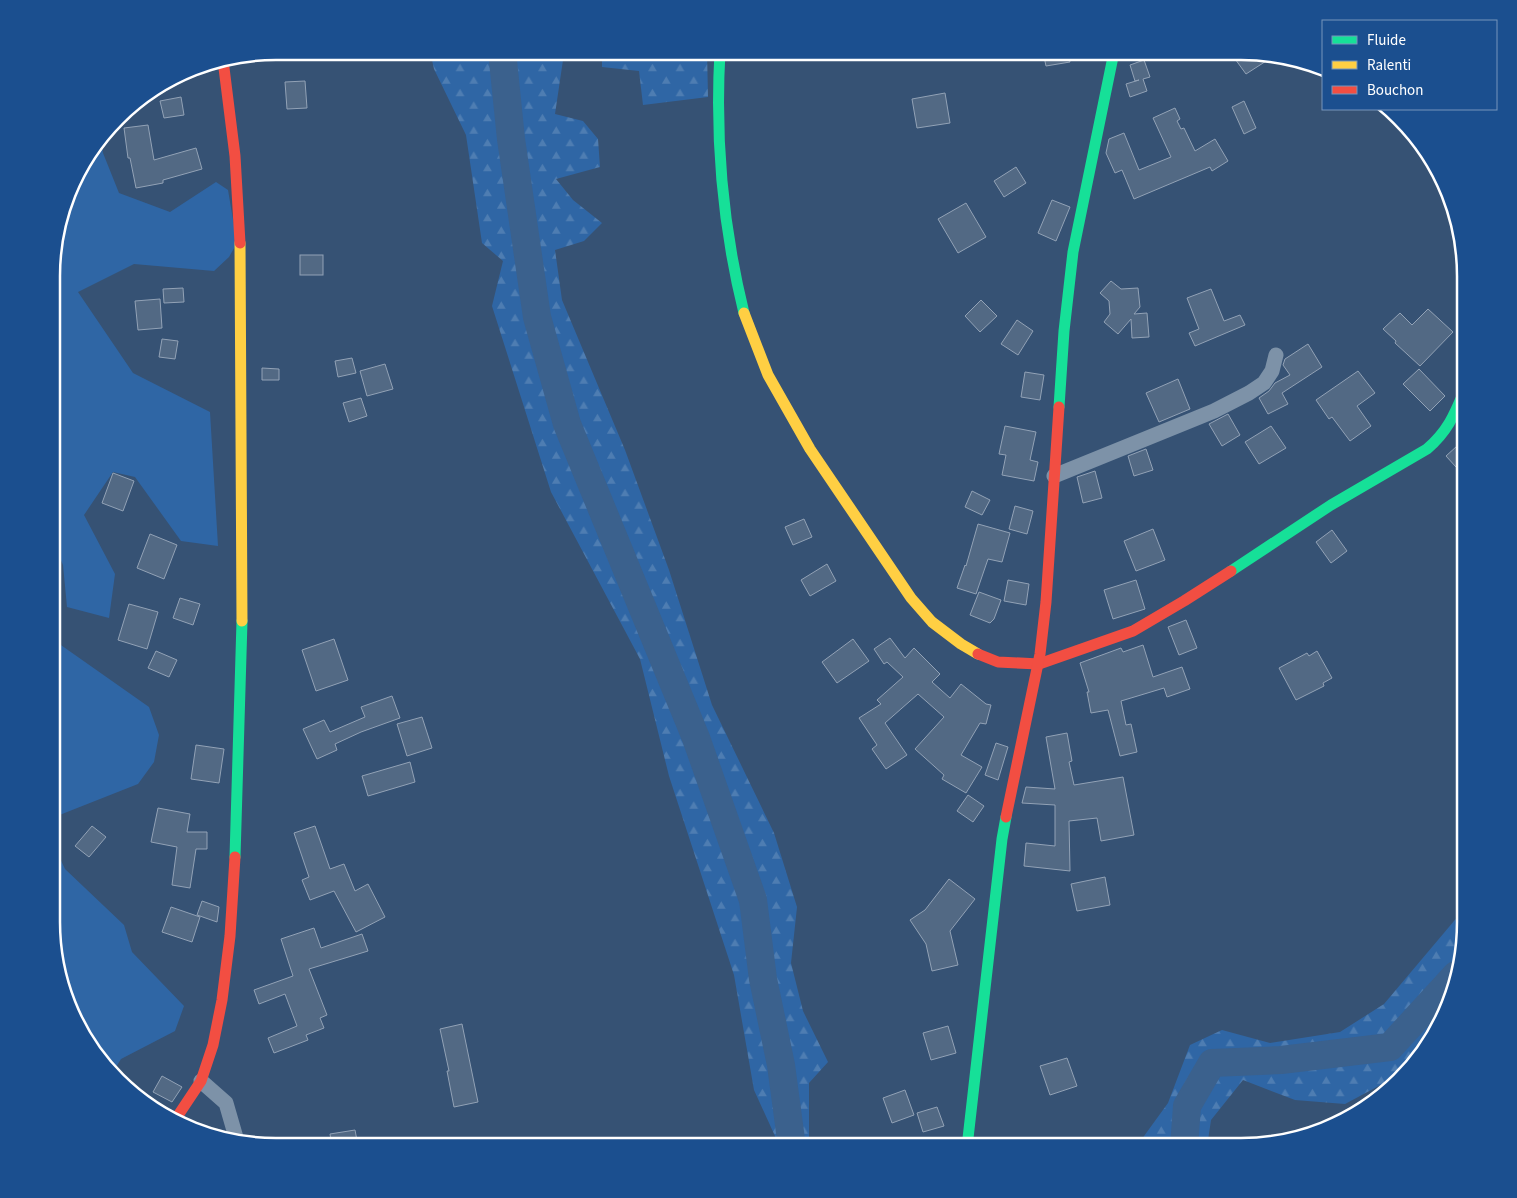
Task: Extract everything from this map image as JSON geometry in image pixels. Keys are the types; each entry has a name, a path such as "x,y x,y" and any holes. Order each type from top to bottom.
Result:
{"street":[{"path":"720,60 718,84 720,163 732,260 744,314 768,375 810,449 911,598 932,622 960,644 981,656 998,662 1039,664 1133,631 1184,601 1331,505 1427,449 1440,438 1457,408"},
{"path":"968,1138 1002,838 1039,664 1046,602 1064,331 1073,252 1088,171 1112,60"},
{"path":"178,1115 201,1081 213,1045 230,936 237,834 243,584 240,412 241,261 236,156 224,66"},
{"path":"1054,476 1214,411 1249,393 1264,382 1272,371 1276,355"},
{"path":"201,1081 226,1103 236,1134"}],"green space":[{"path":"432,60 563,60 555,114 583,121 598,139 600,167 556,179 573,200 602,223 584,241 555,250 562,300 625,450 669,570 712,705 774,833 797,907 791,963 803,1011 828,1062 809,1083 809,1138 776,1138 754,1090 734,975 669,776 640,659 551,492 492,306 503,261 482,243 466,135 434,69"},
{"path":"602,60 707,60 708,97 643,105 639,71 602,67"},
{"path":"102,148 119,193 170,212 216,182 228,190 237,243 229,257 214,271 134,264 78,292 133,373 210,412 218,546 181,541 135,477 113,472 84,515 115,574 109,618 67,607 63,565 60,558 60,261 71,206 82,180"},
{"path":"60,644 149,707 159,735 154,762 138,784 60,815"},
{"path":"60,859 65,869 124,925 132,952 184,1006 175,1031 121,1059 116,1067 96,1042 82,1018 71,992 60,937"},
{"path":"1457,917 1457,937 1453,964 1441,1005 1421,1042 1386,1082 1345,1104 1295,1100 1243,1080 1211,1120 1208,1138 1143,1138 1168,1103 1190,1045 1222,1030 1270,1043 1340,1032 1384,1004"}],"building":[{"path":"1045,60 1070,60 1070,62 1046,66"},
{"path":"1144,60 1150,77 1143,79 1147,91 1130,97 1126,84 1139,80 1135,81 1130,65"},
{"path":"1236,60 1266,61 1246,74"},
{"path":"305,81 307,108 287,109 285,82"},
{"path":"945,93 950,123 917,128 912,99"},
{"path":"181,97 184,115 164,118 160,101"},
{"path":"1244,101 1256,128 1244,134 1232,107"},
{"path":"1175,108 1180,119 1177,121 1181,129 1184,128 1195,151 1215,139 1228,161 1212,171 1210,167 1134,199 1122,170 1115,173 1106,153 1109,139 1124,133 1139,170 1171,157 1153,118"},
{"path":"148,125 154,160 196,148 202,169 163,180 163,183 136,188 130,158 128,158 124,128"},
{"path":"1016,167 1026,183 1004,197 994,181"},
{"path":"1052,200 1070,207 1056,241 1038,233"},
{"path":"966,203 986,237 958,253 938,219"},
{"path":"300,255 323,255 323,275 300,275"},
{"path":"1111,281 1121,289 1138,288 1140,307 1134,314 1147,313 1149,337 1132,338 1131,319 1118,334 1104,322 1110,314 1109,301 1100,293"},
{"path":"183,288 184,302 164,303 163,289"},
{"path":"1211,289 1224,321 1240,315 1245,325 1195,346 1189,333 1199,329 1187,298"},
{"path":"160,299 162,328 138,330 135,301"},
{"path":"981,300 997,316 980,332 965,316"},
{"path":"1428,309 1453,332 1420,366 1383,329 1400,313 1412,325"},
{"path":"1017,320 1033,331 1018,355 1001,344"},
{"path":"162,339 178,341 175,359 159,357"},
{"path":"1308,344 1322,367 1282,393 1288,404 1268,414 1259,398 1269,391 1275,383 1290,375 1283,365 1285,359"},
{"path":"352,358 356,373 338,377 335,361"},
{"path":"385,364 393,389 367,396 360,371"},
{"path":"262,368 279,369 279,380 262,380"},
{"path":"1419,369 1445,396 1430,411 1403,384"},
{"path":"1358,371 1375,393 1357,406 1371,426 1350,441 1332,417 1329,419 1316,400"},
{"path":"1025,372 1044,375 1040,400 1021,397"},
{"path":"1178,379 1190,409 1159,422 1146,393"},
{"path":"361,398 367,416 349,422 343,403"},
{"path":"1228,414 1240,435 1222,446 1209,424"},
{"path":"1005,426 1036,432 1030,460 1038,462 1034,481 1002,475 1006,455 999,454"},
{"path":"1271,426 1286,448 1259,464 1245,442"},
{"path":"1457,446 1457,468 1446,456"},
{"path":"1146,449 1153,470 1134,476 1128,456"},
{"path":"1095,471 1102,498 1083,503 1077,477"},
{"path":"113,473 134,481 123,511 102,503"},
{"path":"972,491 990,500 982,515 965,507"},
{"path":"1015,506 1033,511 1027,534 1009,529"},
{"path":"804,519 812,537 793,545 785,527"},
{"path":"978,524 1010,533 1002,562 988,559 976,594 957,588 966,566"},
{"path":"1153,529 1165,560 1136,571 1124,541"},
{"path":"1332,530 1347,551 1331,563 1316,542"},
{"path":"150,534 177,545 164,579 137,568"},
{"path":"827,564 836,581 810,596 801,580"},
{"path":"1008,580 1029,584 1026,605 1004,601"},
{"path":"1136,580 1145,609 1113,619 1104,590"},
{"path":"979,592 1001,600 994,619 990,623 970,615"},
{"path":"180,598 200,604 193,625 173,618"},
{"path":"129,604 158,612 147,649 118,640"},
{"path":"1186,620 1197,648 1179,655 1168,627"},
{"path":"890,638 905,658 914,648 940,674 932,682 950,698 961,684 986,704 991,705 986,724 980,723 961,755 982,767 966,793 942,779 944,775 915,749 944,717 918,694 885,723 907,755 886,769 872,749 877,745 859,718 881,704 877,700 903,677 887,662 884,664 874,649"},
{"path":"334,639 348,680 316,691 302,650"},
{"path":"853,639 869,661 837,683 822,662"},
{"path":"1143,645 1153,677 1182,667 1190,689 1167,697 1164,688 1121,701 1126,725 1131,724 1137,752 1120,756 1108,710 1091,713 1087,692 1089,692 1080,663 1121,648 1123,652"},
{"path":"156,651 177,660 169,677 148,668"},
{"path":"1317,651 1332,678 1323,683 1324,686 1296,700 1279,668 1307,653 1309,656"},
{"path":"392,696 400,718 335,744 337,750 317,759 303,729 324,720 330,732 365,717 361,707"},
{"path":"422,717 432,748 407,756 397,724"},
{"path":"1067,733 1072,761 1069,762 1074,785 1123,777 1134,835 1101,841 1097,818 1069,821 1070,871 1024,866 1026,843 1055,846 1055,805 1022,803 1026,787 1055,789 1046,737"},
{"path":"996,743 1008,747 998,780 985,775"},
{"path":"196,745 224,749 219,783 191,779"},
{"path":"410,762 415,782 368,796 362,776"},
{"path":"968,795 984,806 973,822 957,811"},
{"path":"158,808 190,814 187,832 207,832 207,849 196,849 190,888 172,885 177,847 151,842"},
{"path":"92,826 106,837 89,857 75,846"},
{"path":"315,826 330,869 344,864 355,891 368,884 385,917 356,932 334,891 310,900 302,880 309,877 294,833"},
{"path":"1105,877 1110,905 1077,911 1071,884"},
{"path":"949,879 975,899 950,931 958,965 932,971 926,944 910,920 925,910"},
{"path":"202,901 219,907 217,922 197,915"},
{"path":"171,907 200,917 192,942 162,932"},
{"path":"314,928 321,948 362,934 368,951 309,969 327,1015 320,1018 324,1028 306,1035 308,1040 274,1053 268,1038 297,1026 285,994 259,1004 254,990 293,976 281,939"},
{"path":"462,1024 478,1102 454,1107 440,1029"},
{"path":"948,1026 956,1053 931,1060 923,1033"},
{"path":"1067,1058 1077,1086 1050,1095 1040,1066"},
{"path":"162,1076 182,1087 172,1102 153,1092"},
{"path":"905,1090 914,1115 892,1123 883,1098"},
{"path":"937,1107 944,1126 923,1132 917,1113"},
{"path":"355,1130 356,1138 331,1138 330,1134"}],"waterway":[{"path":"503,60 511,139 537,317 567,424 696,738 753,900 763,979 781,1065 791,1138"},
{"path":"1185,1138 1187,1106 1212,1063 1281,1060 1390,1047 1449,983"}],"traffic: fast":[{"path":"720,60 719,117 722,183 731,249 744,313"},
{"path":"1059,407 1064,331 1073,252 1112,60"},
{"path":"1231,571 1331,505 1427,449 1441,435 1457,408"},
{"path":"235,857 242,621"},
{"path":"968,1138 1006,817"}],"traffic: slow":[{"path":"240,243 242,621"},
{"path":"744,313 768,375 810,449 911,598 932,622 978,654"}],"traffic: jam":[{"path":"224,66 235,156 240,243"},
{"path":"1006,817 1040,654 1046,602 1059,407"},
{"path":"978,654 998,662 1039,664 1133,631 1231,571"},
{"path":"178,1115 201,1081 213,1045 222,1000 230,936 235,857"}]}
